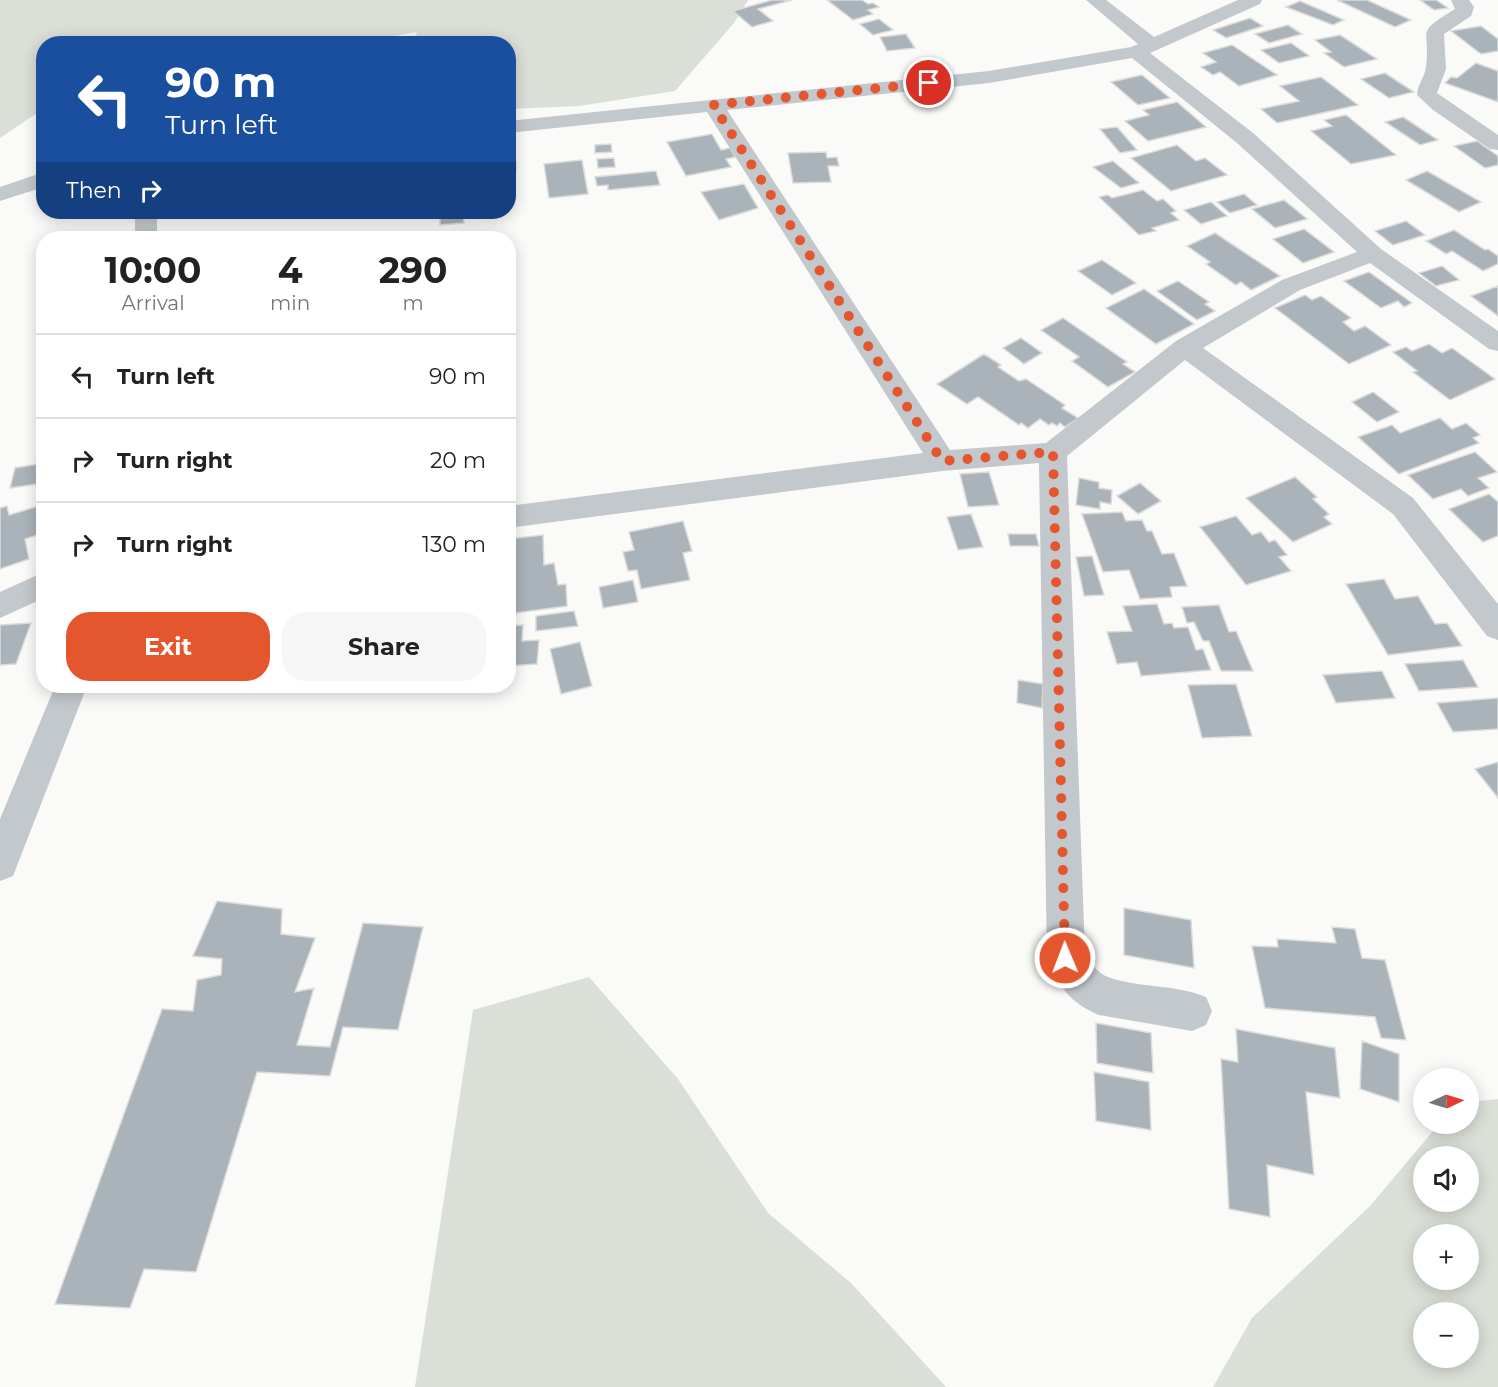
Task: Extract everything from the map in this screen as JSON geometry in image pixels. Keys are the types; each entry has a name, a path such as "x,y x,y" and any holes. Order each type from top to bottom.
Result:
{"street":[{"path":"1095,0 1144,48 1374,254 1498,343"},
{"path":"516,126 989,77 1144,48 1253,0"},
{"path":"1460,0 1465,7 1464,12 1438,28 1434,34 1436,69 1427,95 1498,144"},
{"path":"713,105 942,461"},
{"path":"0,194 36,182"},
{"path":"516,516 942,461 1053,452 1185,347 1292,285 1374,254"},
{"path":"1185,347 1403,506 1498,627"},
{"path":"1053,452 1065,958 1079,980 1100,995 1192,1011"},
{"path":"0,606 36,588"},
{"path":"0,864 68,693"}],"shaded area":[{"path":"0,0 748,0 734,23 675,91 579,106 516,109 516,36 415,36 417,32 395,36 36,36 36,114 0,138"},
{"path":"589,977 678,1079 768,1213 851,1283 946,1387 415,1387 473,1010"},
{"path":"1498,1099 1498,1387 1213,1387 1252,1318 1370,1206 1413,1155 1413,1212 1479,1212 1479,1146 1420,1146 1431,1134 1479,1134 1479,1101"}],"building":[{"path":"772,0 792,0 758,9 773,21 752,27 733,11"},
{"path":"827,0 862,0 879,7 868,10 873,14 853,20"},
{"path":"1337,0 1367,0 1411,20 1395,27"},
{"path":"1420,0 1436,0 1448,8 1434,10"},
{"path":"1300,1 1344,20 1333,25 1286,7"},
{"path":"1250,18 1263,26 1226,38 1213,30"},
{"path":"879,19 893,30 873,35 860,24"},
{"path":"1288,25 1302,34 1269,43 1255,34"},
{"path":"1481,26 1498,39 1498,51 1481,54 1451,31"},
{"path":"906,34 915,48 887,51 880,37"},
{"path":"1340,35 1377,59 1344,67 1324,53 1331,52 1315,40"},
{"path":"1291,43 1309,56 1279,63 1261,50"},
{"path":"1232,45 1277,75 1239,86 1220,72 1213,75 1201,67 1216,62 1203,53"},
{"path":"1476,63 1498,71 1498,102 1445,83 1451,77 1457,78"},
{"path":"1385,73 1414,92 1389,98 1361,79"},
{"path":"1142,75 1170,98 1138,105 1111,82"},
{"path":"1321,77 1358,105 1277,123 1261,109 1299,101 1280,86"},
{"path":"1177,102 1206,127 1148,141 1125,121 1149,115 1143,110"},
{"path":"1346,115 1396,155 1351,164 1311,131 1332,126 1324,120"},
{"path":"1403,117 1438,140 1420,145 1385,122"},
{"path":"1117,127 1137,150 1120,153 1100,129"},
{"path":"712,134 721,150 730,148 735,157 726,159 731,167 686,176 667,142"},
{"path":"1477,141 1498,156 1498,165 1485,168 1454,146"},
{"path":"611,144 612,152 595,153 595,145"},
{"path":"1177,145 1196,161 1205,158 1227,175 1171,191 1131,158"},
{"path":"826,152 827,158 837,157 839,166 828,166 831,182 793,183 788,153"},
{"path":"614,158 615,167 598,168 597,159"},
{"path":"582,160 588,194 549,198 544,164"},
{"path":"1113,161 1139,183 1121,188 1093,167"},
{"path":"656,171 660,185 608,190 608,185 597,186 595,177"},
{"path":"1427,171 1481,202 1459,212 1406,180"},
{"path":"744,184 758,208 719,220 701,192"},
{"path":"1143,190 1157,201 1163,199 1176,211 1171,213 1179,220 1152,228 1156,231 1139,235 1099,197 1108,195 1112,198"},
{"path":"1244,194 1257,205 1230,213 1217,202"},
{"path":"1284,200 1307,219 1275,228 1252,209"},
{"path":"1211,202 1227,216 1201,224 1184,210"},
{"path":"440,219 463,219 464,223 440,225"},
{"path":"1406,221 1425,235 1393,245 1375,231"},
{"path":"1304,229 1334,252 1303,263 1273,239"},
{"path":"1454,230 1498,256 1498,264 1483,271 1452,251 1446,254 1426,241"},
{"path":"1215,233 1280,276 1251,290 1241,282 1236,285 1206,264 1210,262 1187,246"},
{"path":"1102,260 1136,283 1112,295 1078,271"},
{"path":"1442,266 1459,280 1436,286 1419,273"},
{"path":"1369,272 1412,303 1404,307 1398,301 1381,308 1344,281"},
{"path":"1178,281 1209,302 1205,304 1215,311 1197,320 1157,291"},
{"path":"1498,286 1498,316 1471,296"},
{"path":"1144,289 1194,324 1156,344 1106,308"},
{"path":"1305,295 1312,300 1321,296 1351,318 1343,322 1354,331 1365,326 1391,345 1349,364 1275,308"},
{"path":"1063,318 1127,362 1123,364 1135,372 1108,387 1072,361 1079,357 1041,330"},
{"path":"1021,338 1042,353 1024,364 1003,348"},
{"path":"1429,344 1442,353 1452,348 1495,379 1450,400 1413,372 1417,371 1393,352 1406,347 1412,351"},
{"path":"984,354 1019,381 1026,379 1065,405 1062,408 1078,418 1065,427 1060,423 1057,426 1052,423 1049,425 1040,419 1028,428 1021,423 1019,425 978,397 967,404 937,384"},
{"path":"1373,392 1399,412 1377,422 1352,402"},
{"path":"1440,418 1452,429 1466,423 1480,435 1473,438 1479,443 1399,474 1358,437 1392,425 1400,433"},
{"path":"1475,452 1497,472 1478,478 1489,488 1468,496 1461,489 1433,499 1408,475"},
{"path":"36,464 36,484 10,488 15,468"},
{"path":"989,472 999,505 968,507 960,474"},
{"path":"1295,477 1317,497 1313,499 1329,514 1324,517 1332,524 1293,542 1246,498"},
{"path":"1079,478 1099,482 1099,488 1112,490 1111,504 1100,502 1100,509 1076,505"},
{"path":"1140,483 1161,501 1138,514 1117,496"},
{"path":"1489,494 1498,502 1498,536 1483,542 1449,509"},
{"path":"7,506 9,515 36,507 36,536 25,539 29,559 0,569 0,508"},
{"path":"1122,512 1126,521 1142,520 1147,531 1152,531 1162,554 1174,553 1187,586 1170,587 1172,597 1140,599 1129,570 1103,572 1082,514"},
{"path":"971,514 983,547 958,550 947,517"},
{"path":"1236,516 1252,535 1261,532 1269,542 1275,540 1287,555 1279,557 1291,571 1246,585 1200,527"},
{"path":"683,521 692,551 683,553 690,580 641,589 637,570 628,571 623,552 634,550 629,532"},
{"path":"1008,534 1036,534 1039,546 1010,546"},
{"path":"543,535 544,565 554,563 558,585 566,584 567,606 516,613 516,538"},
{"path":"1092,556 1104,595 1084,596 1076,557"},
{"path":"1384,579 1395,599 1418,596 1435,624 1447,623 1462,646 1388,655 1346,584"},
{"path":"633,580 638,602 603,608 599,587"},
{"path":"1157,604 1164,624 1172,623 1174,628 1188,627 1196,650 1203,649 1211,670 1141,676 1137,662 1117,664 1107,632 1132,631 1123,606"},
{"path":"1219,605 1229,632 1236,631 1253,671 1221,671 1209,641 1203,641 1194,622 1187,623 1182,607"},
{"path":"574,611 578,626 536,631 536,616"},
{"path":"31,623 16,664 0,665 0,625"},
{"path":"516,625 523,625 522,641 539,640 537,664 516,665"},
{"path":"580,642 592,686 561,694 550,649"},
{"path":"1463,660 1478,687 1419,691 1405,664"},
{"path":"1382,671 1395,698 1336,703 1323,675"},
{"path":"1018,680 1043,684 1042,708 1017,703"},
{"path":"1236,684 1252,736 1202,738 1188,685"},
{"path":"1498,698 1498,729 1453,732 1437,703"},
{"path":"1498,762 1498,798 1475,769"},
{"path":"217,901 282,909 281,934 315,938 295,992 314,988 297,1045 330,1047 363,923 423,927 398,1030 343,1027 330,1076 257,1072 196,1272 144,1269 130,1308 55,1304 162,1009 193,1011 197,980 221,975 222,959 193,956"},
{"path":"1124,908 1191,920 1194,968 1124,955"},
{"path":"1332,927 1355,929 1362,958 1385,960 1406,1040 1381,1038 1375,1017 1265,1008 1252,946 1278,947 1277,939 1336,943"},
{"path":"1096,1023 1151,1033 1153,1073 1097,1063"},
{"path":"1236,1029 1335,1048 1340,1098 1306,1092 1314,1175 1267,1165 1270,1217 1229,1209 1221,1059 1238,1062"},
{"path":"1362,1041 1399,1054 1399,1102 1360,1089"},
{"path":"1094,1072 1149,1082 1151,1130 1096,1121"}],"route":[{"path":"929,83 713,105 942,461 1053,452 1065,958"}]}
